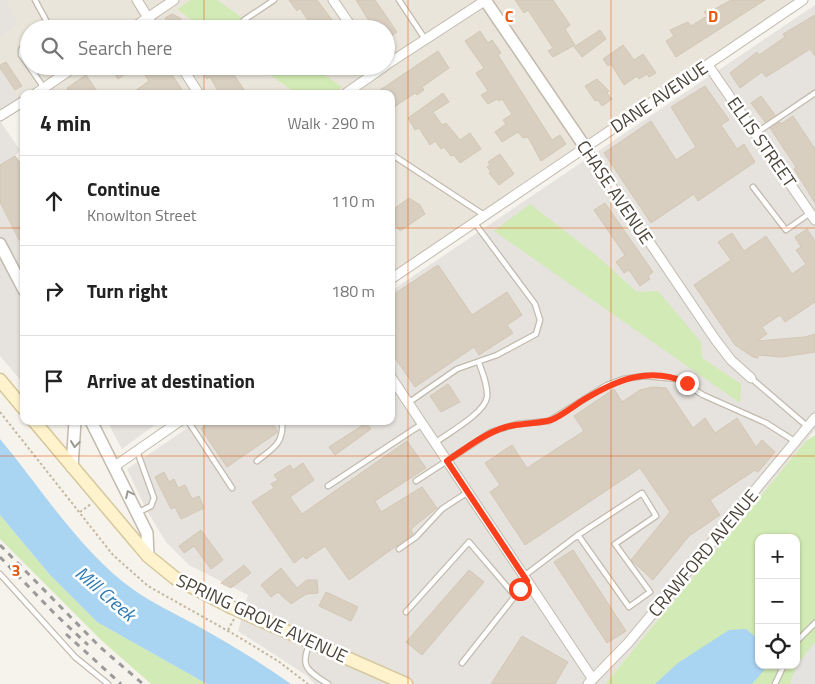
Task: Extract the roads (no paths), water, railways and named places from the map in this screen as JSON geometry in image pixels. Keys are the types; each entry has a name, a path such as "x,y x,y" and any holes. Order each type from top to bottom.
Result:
{"main road":[{"path":"0,380 20,403"},
{"name":"SPRING GROVE AVENUE","path":"37,425 148,556 175,578 197,591 406,684"}],"street":[{"path":"138,0 148,18"},
{"path":"145,20 174,0"},
{"path":"334,0 347,20"},
{"path":"395,59 485,0"},
{"name":"CHASE AVENUE","path":"485,0 715,339 731,360 751,378"},
{"name":"DANE AVENUE","path":"395,276 803,0"},
{"name":"ELLIS STREET","path":"708,65 813,217"},
{"path":"42,90 63,75"},
{"path":"187,75 196,90"},
{"path":"350,90 371,75"},
{"path":"0,116 20,104"},
{"path":"0,244 20,282"},
{"path":"395,384 526,578 590,681"},
{"name":"CRAWFORD AVENUE","path":"590,681 628,644 815,418"},
{"path":"72,467 75,425"},
{"path":"93,425 147,533 148,556"},
{"path":"115,466 174,425"}],"lane":[{"path":"35,0 46,20"},
{"path":"244,20 274,0"},
{"path":"399,0 426,40"},
{"path":"32,75 38,90"},
{"path":"756,133 815,93"},
{"path":"395,156 485,215"},
{"path":"753,187 786,230 813,217"},
{"path":"408,403 457,369 479,363 536,334 540,320 535,304 474,222"},
{"path":"435,443 481,410 487,400 486,386 479,363"},
{"path":"416,481 492,432 517,424 549,421 607,385 623,379 645,376 678,379 718,403 766,423 796,442"},
{"path":"751,378 808,427"},
{"path":"328,486 422,424"},
{"path":"191,425 232,488"},
{"path":"257,461 276,446 283,435 282,425"},
{"path":"137,451 154,498 151,506 138,513"},
{"path":"399,549 416,537 442,509 468,492"},
{"path":"462,663 515,596 526,578 578,535 642,493 656,516 615,544 650,592 629,607 578,535"},
{"path":"406,612 469,542 515,596"},
{"path":"0,574 21,595 75,657 108,684"},
{"path":"800,638 815,623"},
{"path":"310,642 304,662 314,675 328,684"},
{"path":"775,684 782,669"}],"water":[{"name":"Mill Creek","path":"0,439 63,519 97,558 115,575 148,599 231,645 291,684 207,684 97,622 50,575 0,515"},
{"path":"746,629 755,637 755,669 765,669 752,684 655,684 678,663 729,630"}],"railway":[{"path":"0,545 100,647 143,684"},
{"path":"0,557 88,645"},
{"path":"66,634 121,684"}]}
